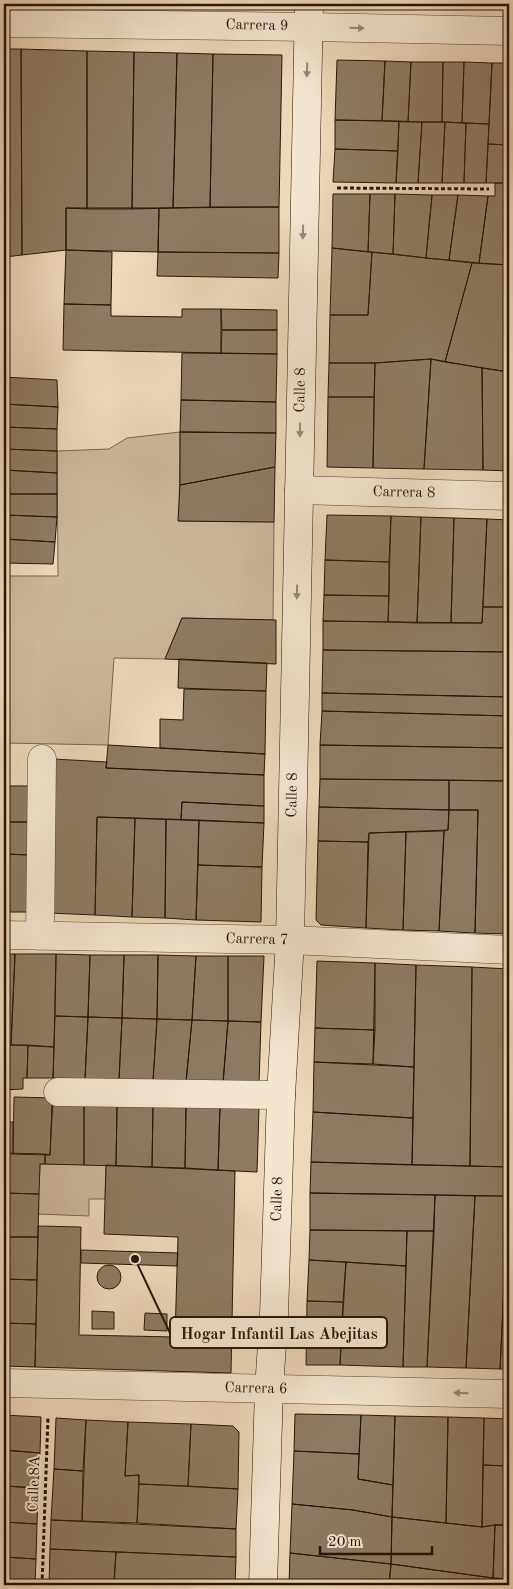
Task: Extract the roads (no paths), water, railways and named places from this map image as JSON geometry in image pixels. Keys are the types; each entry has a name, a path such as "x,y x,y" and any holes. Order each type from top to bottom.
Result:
{"street":[{"name":"Carrera 9","path":"4,23 60,14 308,15 509,31"},
{"name":"Calle 8","path":"263,1585 281,1095 290,940 308,15"},
{"name":"Carrera 8","path":"299,490 509,496"},
{"path":"40,936 42,759"},
{"name":"Carrera 7","path":"4,935 290,940 509,950"},
{"path":"58,1092 281,1095"},
{"name":"Carrera 6","path":"4,1383 509,1394"}],"place":[{"name":"Hogar Infantil Las Abejitas","path":"135,1259"}]}
